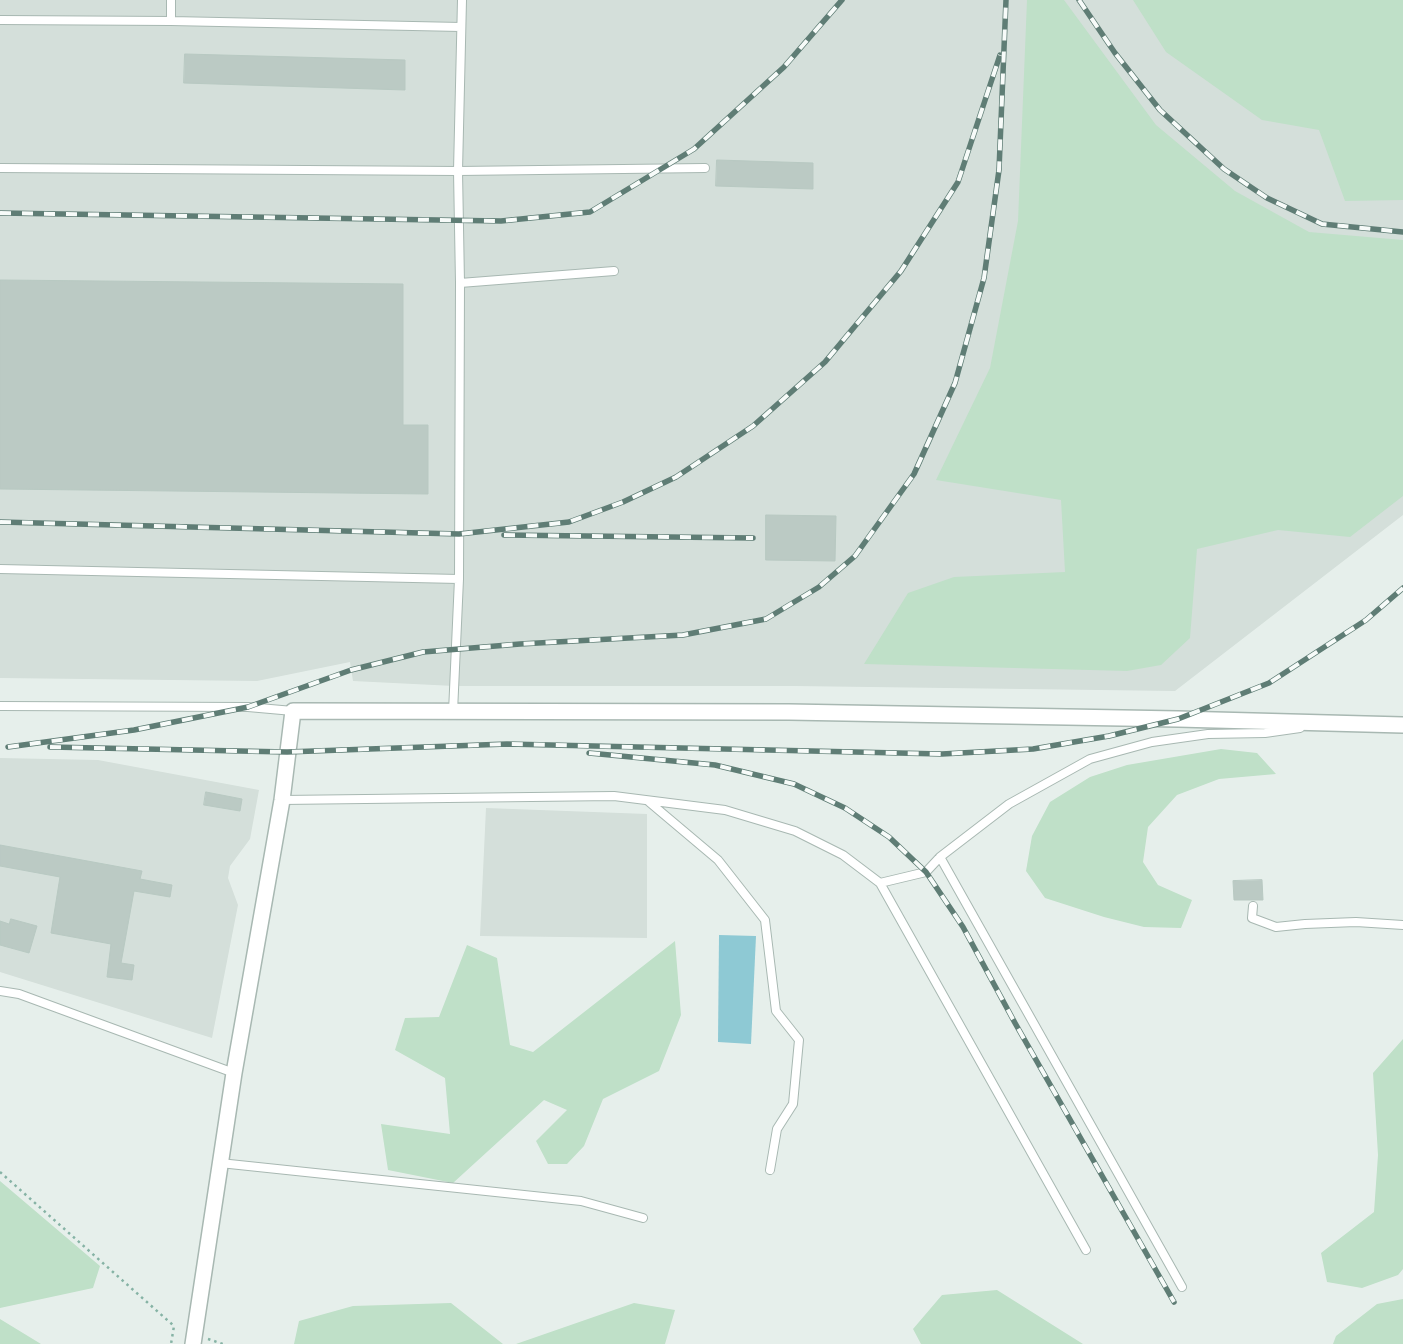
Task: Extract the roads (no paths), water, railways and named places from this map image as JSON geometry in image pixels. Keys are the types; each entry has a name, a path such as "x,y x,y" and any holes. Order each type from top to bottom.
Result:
{"street":[{"path":"193,1344 234,1073 282,800 293,711 799,712 1403,725"}],"lane":[{"path":"170,22 171,0"},
{"path":"452,712 458,579 460,282 458,171 462,0"},
{"path":"0,20 461,27"},
{"path":"0,168 458,171 705,168"},
{"path":"460,282 614,271"},
{"path":"0,569 458,579"},
{"path":"0,706 248,707 293,711"},
{"path":"880,883 926,872 940,857 1009,804 1090,759 1152,742 1208,734 1265,733 1335,723"},
{"path":"282,800 614,796 725,810 795,831 843,855 880,883 1086,1250"},
{"path":"648,800 718,860 765,920 776,1011 799,1040 793,1104 777,1128 770,1170"},
{"path":"940,857 1182,1287"},
{"path":"1252,906 1252,918 1276,927 1356,922 1403,925"},
{"path":"0,991 19,994 234,1073"},
{"path":"220,1163 581,1201 643,1218"}],"water":[{"path":"719,935 756,936 751,1044 718,1042"}],"railway":[{"path":"0,213 501,221 590,212 694,149 784,67 842,0"},
{"path":"8,747 134,730 248,707 351,670 423,652 520,644 683,635 766,619 819,587 855,556 914,474 955,383 984,278 999,170 1006,0"},
{"path":"1079,0 1115,53 1160,110 1224,169 1267,198 1322,224 1403,232"},
{"path":"0,522 459,534 569,522 623,502 676,477 753,426 825,362 901,271 958,182 1000,55"},
{"path":"504,535 753,538"},
{"path":"50,747 287,752 507,744 942,754 1033,749 1109,736 1178,719 1269,683 1366,620 1403,588"},
{"path":"589,753 715,765 794,784 845,808 889,837 926,872 963,927 1015,1023 1174,1302"}]}
